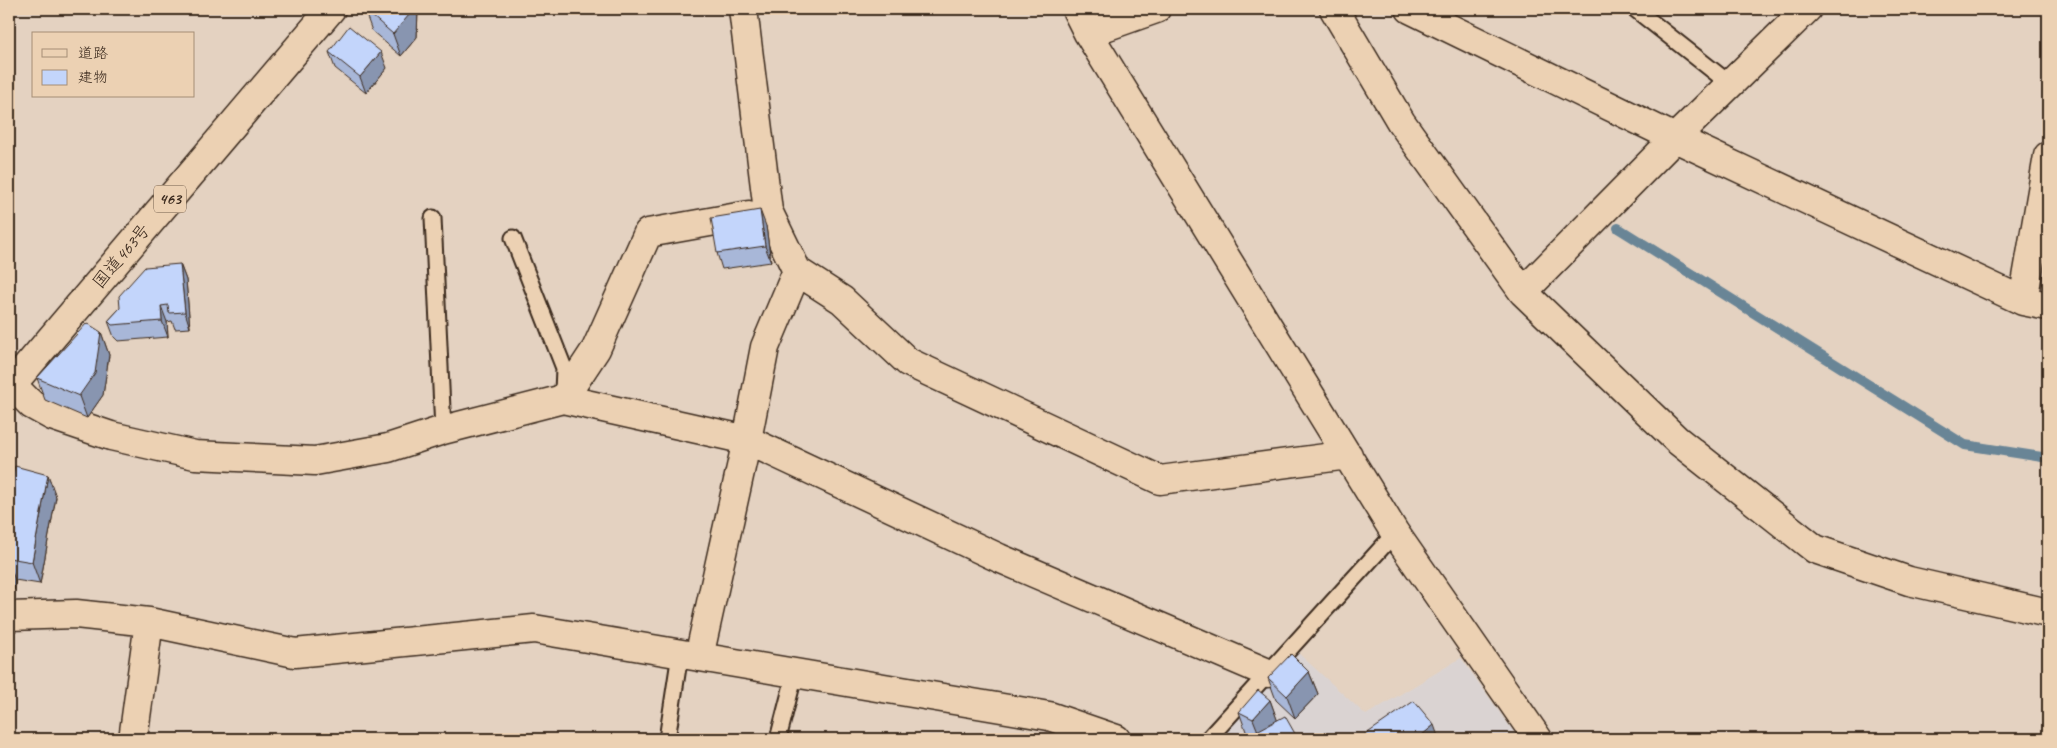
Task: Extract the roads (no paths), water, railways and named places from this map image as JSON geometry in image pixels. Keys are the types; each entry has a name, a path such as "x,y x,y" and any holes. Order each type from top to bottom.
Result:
{"main road":[{"name":"国道463号","path":"10,387 331,9"},
{"path":"743,9 768,212 797,271 842,300 908,362 1160,480 1348,455"},
{"path":"1076,9 1088,33 1395,533 1538,739"},
{"path":"1088,33 1156,9"},
{"path":"1334,9 1401,122 1523,292 1677,440 1815,549 1910,581 2048,613"},
{"path":"1410,9 1675,138 2036,304 2048,156"},
{"path":"1523,292 1675,138 1807,9"},
{"path":"563,399 596,349 648,233 768,212"},
{"path":"690,655 747,440 765,347 797,271"},
{"path":"10,387 52,416 110,436 194,455 315,461 388,448 442,430 563,399 747,440 999,558 1268,673"},
{"path":"9,616 76,614 149,622 295,653 534,629 1049,716 1116,739"},
{"path":"133,739 149,622"}],"lane":[{"path":"1635,9 1730,84"},
{"path":"432,218 442,430"},
{"path":"513,238 564,368 563,399"},
{"path":"1208,739 1395,533"},
{"path":"667,739 690,655"},
{"path":"778,739 795,673"}],"waterway":[{"path":"1618,228 1965,445 2048,458"}]}
